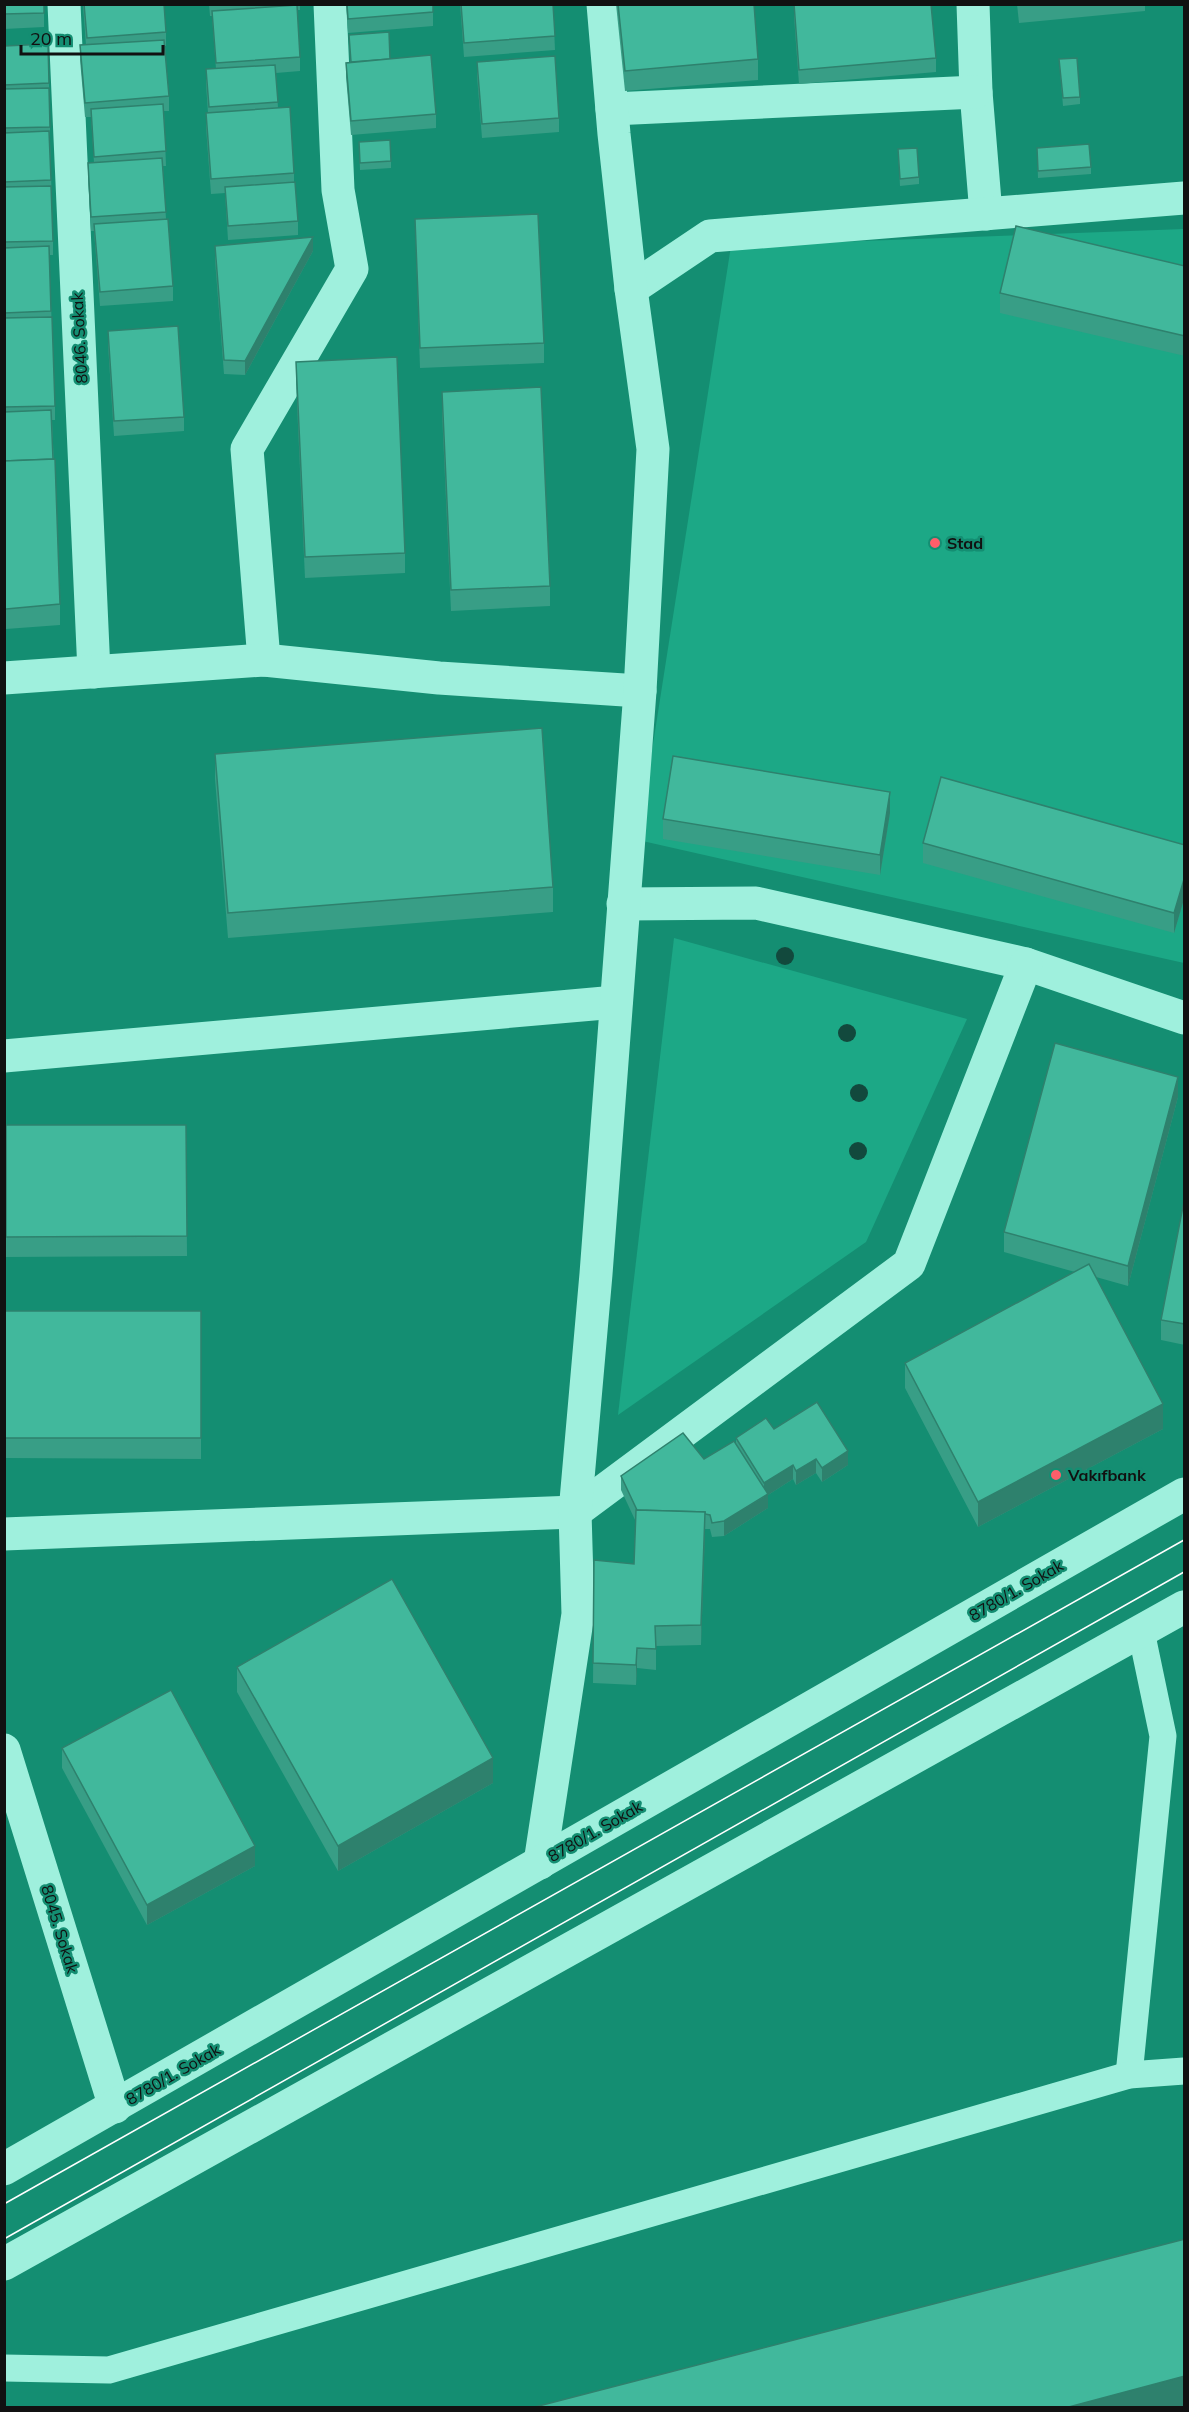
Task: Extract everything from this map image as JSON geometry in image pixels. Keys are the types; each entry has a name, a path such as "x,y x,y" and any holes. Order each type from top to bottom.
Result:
{"street":[{"name":"8046. Sokak","path":"64,4 94,672"},
{"path":"264,660 248,449 352,268 338,190 330,4"},
{"path":"540,1863 578,1614 575,1512 596,1274 640,691 653,449 631,289 603,4"},
{"path":"973,4 976,92 986,214"},
{"path":"612,109 976,92"},
{"path":"631,289 710,236 1185,198"},
{"path":"4,678 264,660 439,678 640,691"},
{"path":"623,904 756,903 1026,963 1185,1018"},
{"path":"4,1534 575,1512 909,1264 1026,963"},
{"path":"4,1056 616,1002"},
{"name":"8780/1. Sokak","path":"4,2169 1185,1494"},
{"path":"4,2264 1185,1607"},
{"name":"8045. Sokak","path":"4,1750 115,2107"}],"lane":[{"path":"1129,2075 1163,1736 1141,1631"},
{"path":"4,2368 109,2370 1129,2075 1185,2071"}],"green space":[{"name":"Stad","path":"1184,229 1184,963 638,840 731,246"},
{"path":"674,938 967,1019 866,1242 618,1415"}],"building":[{"path":"4,4 44,4 44,13 4,14"},
{"path":"84,4 164,4 166,32 87,38"},
{"path":"347,4 433,4 433,12 348,19"},
{"path":"461,4 553,4 555,36 464,43"},
{"path":"618,4 754,4 758,59 625,71"},
{"path":"794,4 931,4 936,58 799,70"},
{"path":"297,5 300,57 216,63 212,11"},
{"path":"389,32 390,59 351,62 349,35"},
{"path":"164,40 169,96 85,103 80,45"},
{"path":"48,44 49,83 4,85 4,46"},
{"path":"431,55 436,114 351,121 346,63"},
{"path":"555,56 559,118 482,124 477,62"},
{"path":"1077,58 1080,97 1063,98 1059,59"},
{"path":"275,65 278,102 209,107 206,69"},
{"path":"49,88 50,127 4,128 4,89"},
{"path":"163,104 166,151 94,157 91,109"},
{"path":"290,107 294,173 211,179 206,113"},
{"path":"49,131 51,180 4,182 4,133"},
{"path":"390,140 391,161 360,163 359,142"},
{"path":"1089,144 1091,167 1038,171 1037,148"},
{"path":"917,148 919,177 900,179 898,149"},
{"path":"162,158 166,212 91,217 88,163"},
{"path":"295,182 298,221 228,226 225,187"},
{"path":"51,186 53,241 4,242 4,187"},
{"path":"538,214 544,343 420,348 415,219"},
{"path":"168,219 173,286 100,292 94,224"},
{"path":"1016,226 1185,266 1185,336 1000,293"},
{"path":"313,237 245,361 224,360 215,246"},
{"path":"49,246 51,311 4,313 4,248"},
{"path":"52,317 55,406 4,407 4,318"},
{"path":"178,326 184,417 114,421 108,331"},
{"path":"397,357 405,553 305,557 296,362"},
{"path":"541,387 550,586 451,590 442,392"},
{"path":"51,410 53,459 4,461 4,412"},
{"path":"55,459 60,604 6,609 4,608 4,461"},
{"path":"542,728 553,887 228,913 215,754"},
{"path":"673,756 890,792 880,855 663,819"},
{"path":"941,777 1185,845 1185,876 1174,913 923,843"},
{"path":"1055,1043 1178,1077 1128,1266 1004,1232"},
{"path":"6,1125 186,1125 187,1236 6,1237"},
{"path":"1185,1196 1185,1324 1161,1320"},
{"path":"1089,1264 1163,1404 978,1502 905,1363"},
{"path":"4,1311 201,1311 201,1438 4,1438"},
{"path":"817,1402 848,1451 822,1468 816,1459 796,1471 793,1465 764,1483 736,1438 766,1418 774,1429"},
{"path":"683,1433 704,1459 734,1441 768,1494 724,1521 712,1523 710,1515 705,1512 637,1510 621,1476"},
{"path":"636,1510 705,1512 701,1625 655,1626 656,1649 637,1648 636,1665 593,1663 594,1560 634,1564"},
{"path":"392,1579 493,1758 338,1846 237,1667"},
{"path":"171,1690 255,1846 147,1905 62,1748"},
{"path":"1185,2239 1185,2376 1065,2408 531,2408"}],"tram line":[{"path":"4,2204 1184,1540"},
{"path":"4,2239 1184,1572"}],"place":[{"name":"Stad","path":"935,543"},
{"name":"Vakıfbank","path":"1056,1475"}]}
